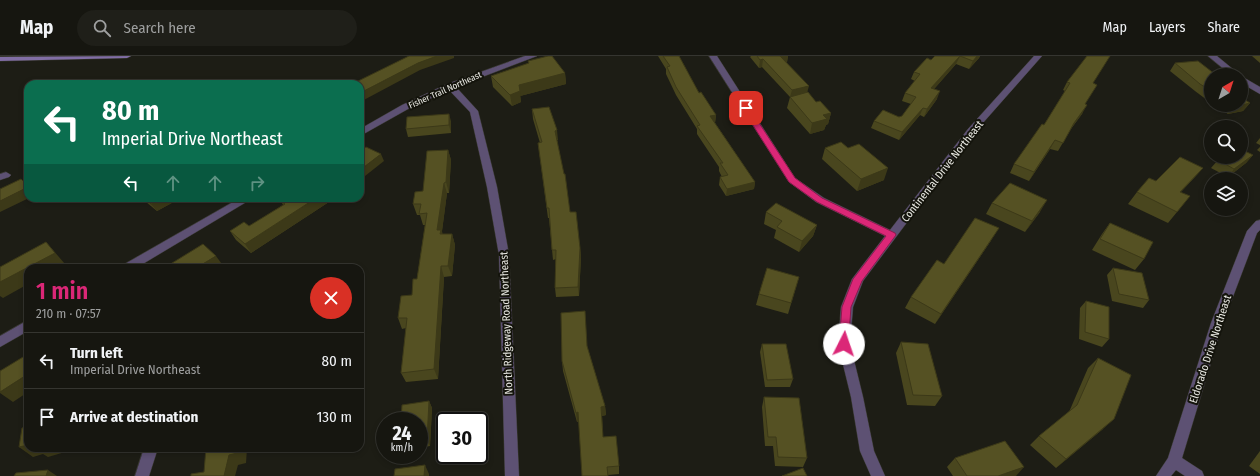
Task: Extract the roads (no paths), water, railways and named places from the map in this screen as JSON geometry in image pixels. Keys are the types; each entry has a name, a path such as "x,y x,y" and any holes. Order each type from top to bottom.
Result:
{"main road":[{"path":"0,59 127,56"}],"street":[{"name":"Fisher Trail Northeast","path":"364,131 405,107 450,86 533,56"},
{"path":"714,56 792,180 820,200 892,235"},
{"name":"Continental Drive Northeast","path":"878,476 867,451 857,397 844,344 847,307 858,279 971,131 1038,56"},
{"path":"1212,56 1227,68"},
{"path":"1248,83 1260,91"},
{"name":"North Ridgeway Road Northeast","path":"450,86 474,111 492,187 504,255 512,476"},
{"path":"134,264 241,202"},
{"name":"Eldorado Drive Northeast","path":"1163,476 1174,461 1217,323 1257,230"},
{"path":"0,342 24,328"},
{"path":"142,476 150,452"},
{"path":"1174,461 1196,476"}]}
